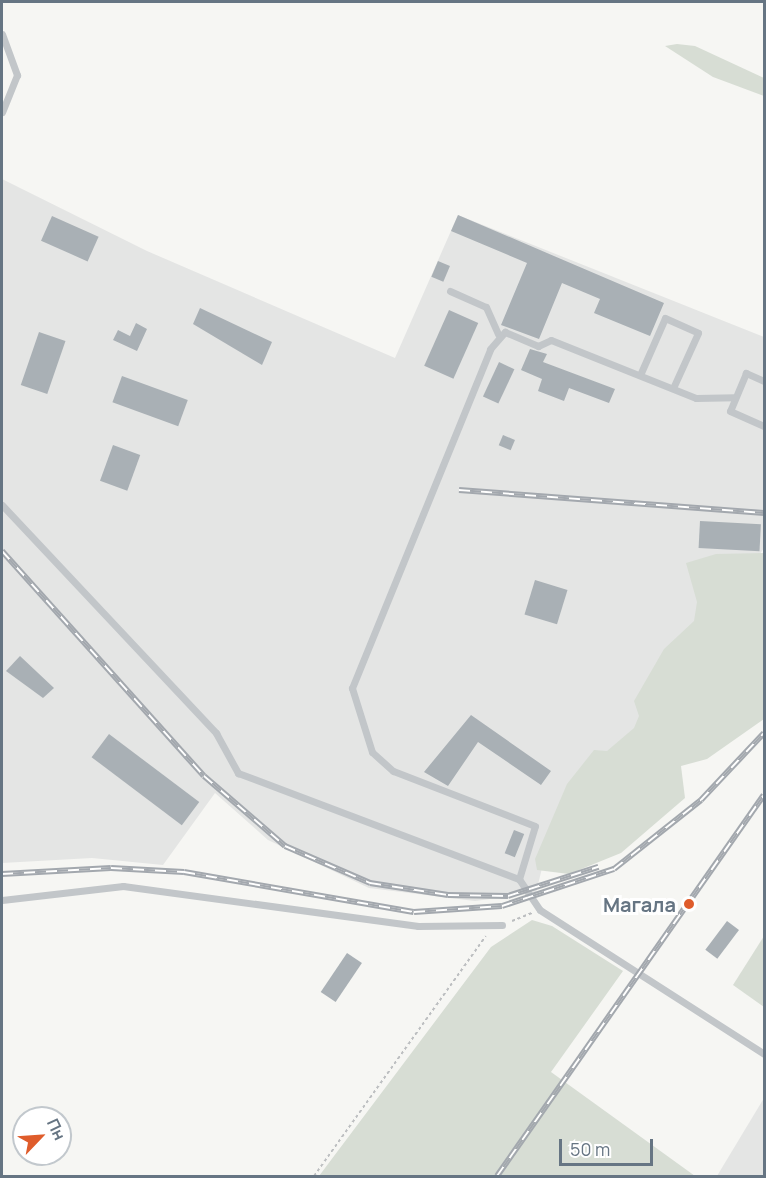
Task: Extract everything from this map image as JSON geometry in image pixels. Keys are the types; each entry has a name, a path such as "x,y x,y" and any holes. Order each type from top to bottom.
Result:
{"lane":[{"path":"2,34 17,75 2,112"},
{"path":"450,291 486,307 498,334 352,688 372,752 393,771 535,826 519,879"},
{"path":"640,375 665,318 698,333 673,388"},
{"path":"498,334 538,346 551,339 696,398 735,398"},
{"path":"765,381 746,373 730,411 765,426"},
{"path":"2,505 216,734 238,773 519,879 540,910 765,1054"},
{"path":"2,900 123,886 418,926 502,925"}],"path":[{"path":"314,1176 485,936 502,925 540,910"}],"shaded area":[{"path":"677,44 695,46 764,78 764,96 713,77 665,46"},
{"path":"2,179 147,251 395,358 458,215 764,337 764,548 542,868 536,893 475,901 369,888 268,840 215,793 163,865 92,858 2,863"},
{"path":"764,553 764,719 707,759 681,766 685,798 621,853 569,874 537,870 535,859 567,784 594,750 607,751 634,728 639,716 634,701 664,649 694,621 697,602 686,563 716,554"},
{"path":"532,920 552,926 623,971 551,1072 695,1176 319,1176 491,947"},
{"path":"764,936 764,1007 733,985"},
{"path":"764,1098 764,1176 717,1176"}],"building":[{"path":"458,215 664,303 650,336 594,313 600,299 562,283 539,339 501,325 527,263 451,231"},
{"path":"52,216 99,237 88,261 41,241"},
{"path":"438,261 450,266 443,282 431,277"},
{"path":"200,308 272,342 262,365 193,324"},
{"path":"449,310 478,323 453,379 424,366"},
{"path":"136,323 147,329 137,351 113,340 118,330 130,336"},
{"path":"39,332 65,341 47,394 21,385"},
{"path":"530,349 547,354 543,362 615,389 609,403 569,388 564,401 538,391 542,379 521,370"},
{"path":"499,362 514,369 498,404 483,396"},
{"path":"122,376 188,400 178,426 112,402"},
{"path":"503,435 515,440 511,450 499,445"},
{"path":"113,445 140,455 127,491 100,481"},
{"path":"700,521 761,524 760,551 699,548"},
{"path":"535,580 568,590 557,624 524,614"},
{"path":"20,656 54,688 43,698 6,671"},
{"path":"471,715 551,771 541,785 478,742 448,786 424,772"},
{"path":"109,734 199,802 182,825 92,757"},
{"path":"514,830 524,834 515,857 505,853"},
{"path":"727,921 739,930 717,959 705,950"},
{"path":"347,953 362,963 336,1002 321,992"}],"railway":[{"path":"459,490 764,513"},
{"path":"2,551 204,776 285,846 370,883 448,895 508,896 598,867"},
{"path":"2,874 111,868 184,872 414,912 502,906 614,869 701,800 764,733"},
{"path":"497,1176 764,795"}],"place":[{"name":"Магала","path":"689,904"}]}
